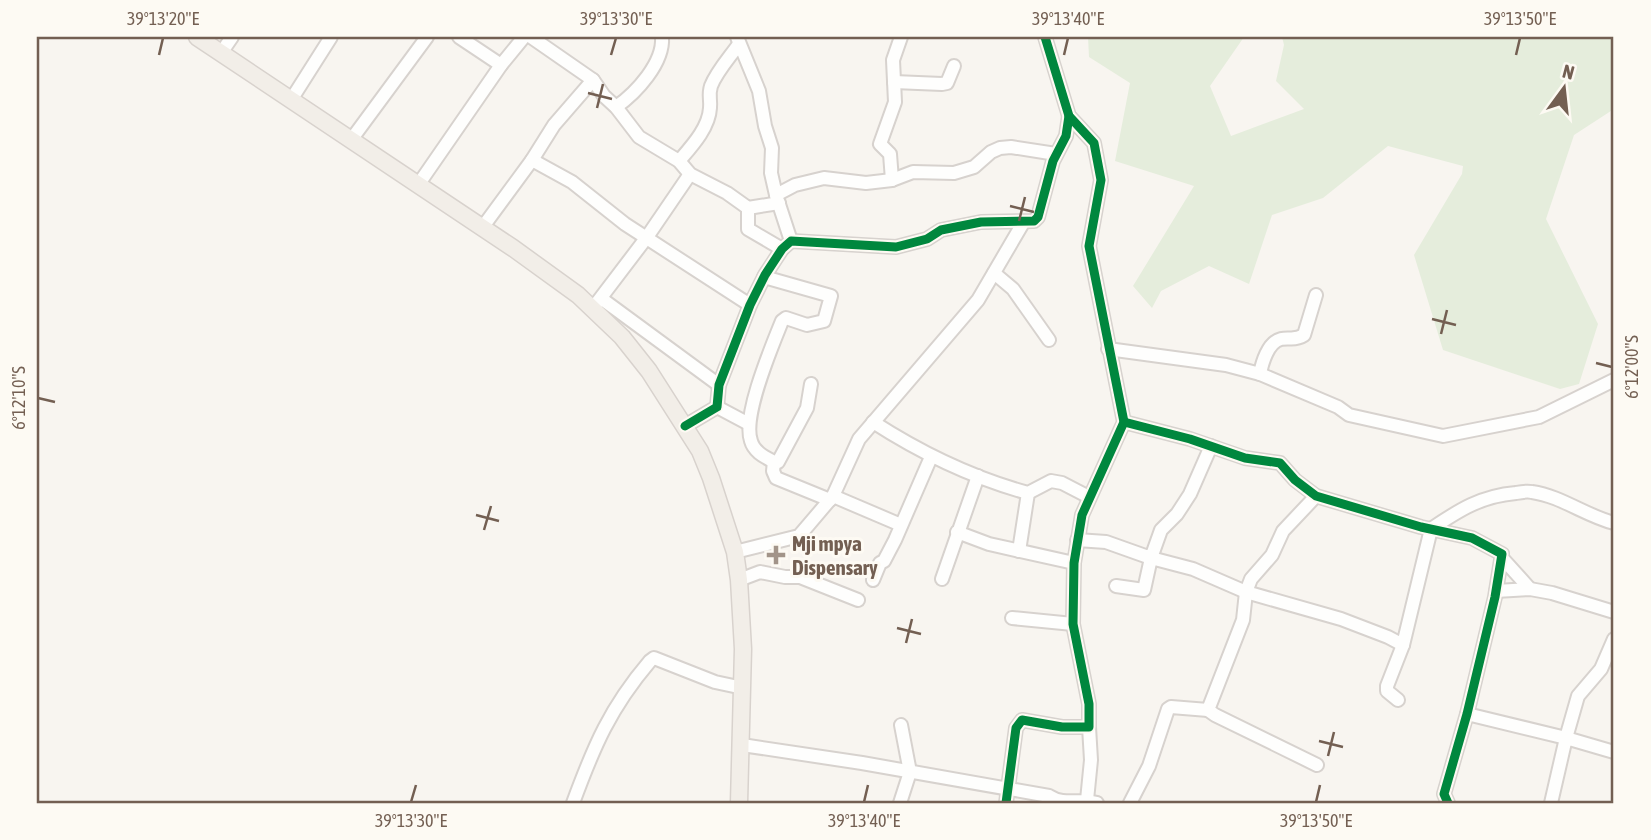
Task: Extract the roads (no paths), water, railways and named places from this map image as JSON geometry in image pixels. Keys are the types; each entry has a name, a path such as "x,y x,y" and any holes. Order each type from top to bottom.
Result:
{"main road":[{"path":"197,37 597,303 649,371 700,451 735,552 739,580 743,688 739,803"}],"street":[{"path":"221,53 232,37"},
{"path":"291,100 331,37"},
{"path":"351,140 427,37"},
{"path":"459,37 501,65"},
{"path":"418,185 501,65 524,37"},
{"path":"531,37 593,80 639,137 679,161 690,174 727,193 748,208"},
{"path":"615,107 632,95 650,70 662,49 662,37"},
{"path":"892,180 890,153 880,144 895,102 893,60 901,37"},
{"path":"748,208 748,229 786,245 896,247 927,239 942,230 981,222 1034,221 1038,217 1056,154 1066,136 1069,116 1045,37"},
{"path":"679,161 694,145 704,125 710,108 708,96 712,84 738,40"},
{"path":"717,407 719,385 750,305 764,276 786,245 771,173 772,148 759,92 738,40"},
{"path":"894,82 947,83 954,66"},
{"path":"482,228 554,125 593,80"},
{"path":"742,746 1049,796 1067,803 1092,802 1089,704 1073,624 1074,563 1082,515 1124,422 1089,246 1101,180 1094,143 1069,116"},
{"path":"748,208 777,199 795,186 824,178 866,183 892,180 913,172 954,173 974,167 991,152 1011,146 1056,154"},
{"path":"532,160 572,182 625,224 750,305"},
{"path":"690,174 597,303 719,385"},
{"path":"735,552 799,536 831,498 859,439 978,299 1023,223"},
{"path":"994,273 1013,289 1049,340"},
{"path":"764,276 831,296 824,321 807,325 786,318 782,321 765,362 749,425 750,440 755,448 774,462"},
{"path":"1260,374 1263,361 1274,342 1281,338 1297,339 1304,335 1316,295"},
{"path":"1108,349 1198,360 1260,374 1338,407 1349,415 1443,436 1539,417 1614,380"},
{"path":"774,462 778,462 807,408 811,384"},
{"path":"717,407 749,425"},
{"path":"685,426 717,407"},
{"path":"873,422 931,457 978,476 1028,493 1051,481 1062,483 1089,497"},
{"path":"1124,422 1245,458 1280,463 1295,481 1316,496 1472,538 1497,549 1530,589"},
{"path":"1116,586 1144,590 1161,530 1177,514 1190,494 1211,446"},
{"path":"873,580 931,457"},
{"path":"774,462 773,471 776,478 901,525"},
{"path":"942,579 978,476"},
{"path":"1398,700 1390,695 1387,686 1403,645 1431,529 1482,499 1531,491 1614,523"},
{"path":"1019,551 1028,493"},
{"path":"1208,710 1242,620 1246,592 1254,575 1272,555 1283,531 1316,496"},
{"path":"957,532 989,544 1074,563"},
{"path":"1077,540 1106,542 1193,569 1246,592 1341,619 1403,645"},
{"path":"1448,803 1444,794 1467,714 1503,559"},
{"path":"739,580 760,572 785,578 800,577 858,600"},
{"path":"1496,591 1530,589 1614,612"},
{"path":"1012,618 1038,623 1073,624"},
{"path":"1551,803 1578,696 1601,669 1614,639"},
{"path":"573,803 590,755 619,699 654,658 715,682 743,688"},
{"path":"1130,803 1149,766 1168,709 1171,707 1208,710 1317,765"},
{"path":"1467,714 1614,752"},
{"path":"1006,803 1016,728 1019,723 1023,720 1062,727 1089,727"},
{"path":"900,803 910,772 901,725"}],"place":[{"name":"Mji mpya Dispensary","path":"776,555"}]}
